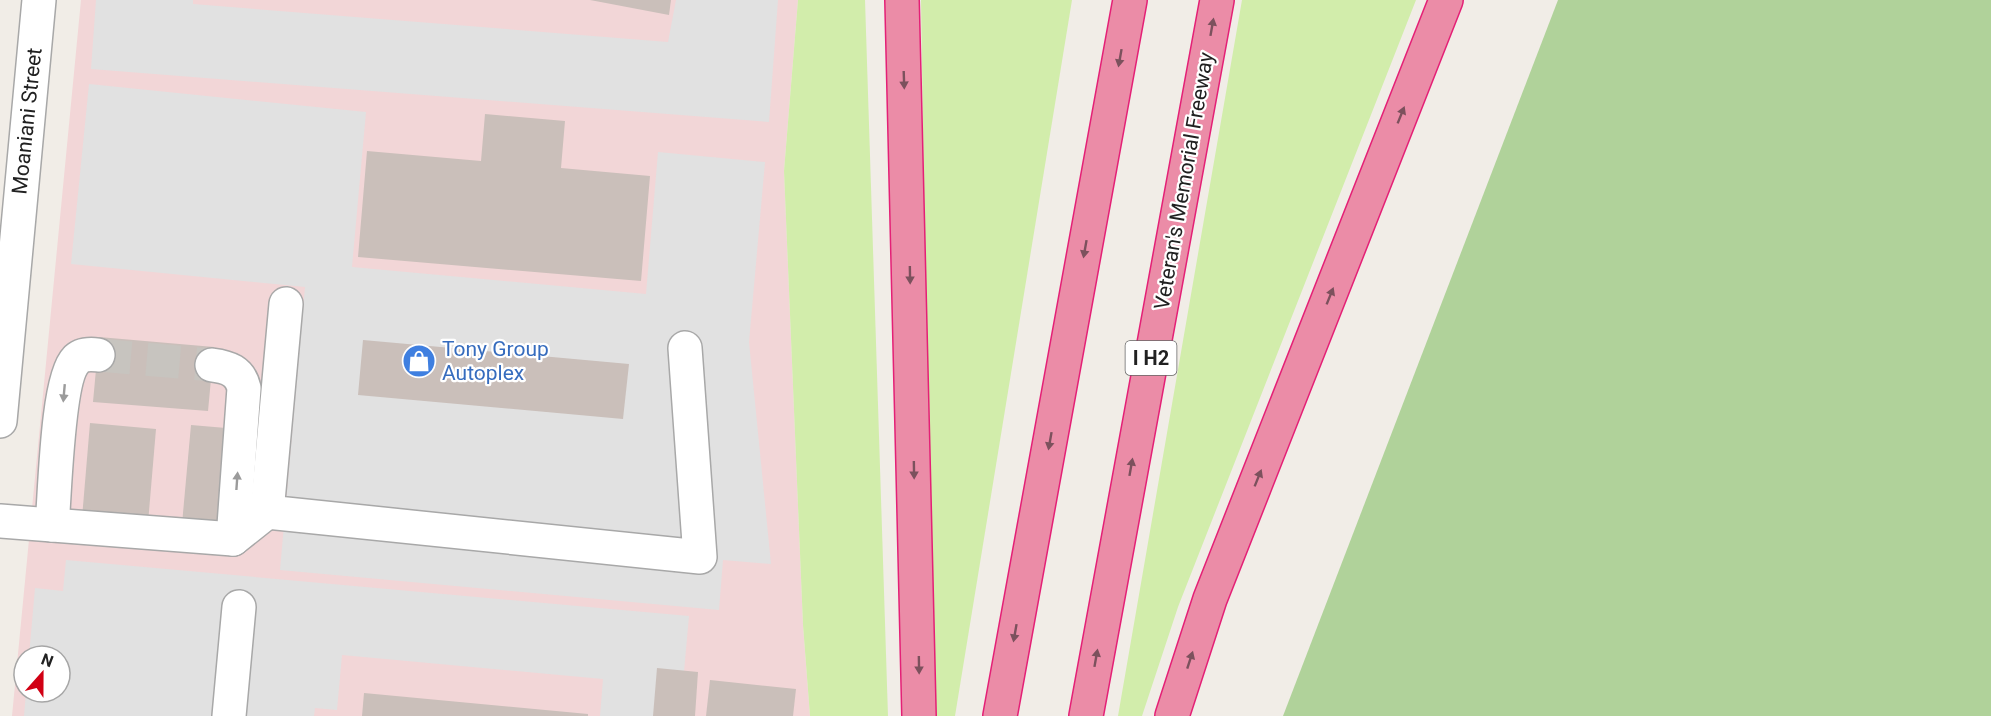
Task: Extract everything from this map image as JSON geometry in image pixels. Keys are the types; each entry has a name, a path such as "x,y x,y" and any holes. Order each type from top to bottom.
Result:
{"highway":[{"path":"902,0 919,716"},
{"path":"1000,716 1130,0"},
{"name":"Veteran's Memorial Freeway","path":"1086,716 1217,0"},
{"path":"1172,716 1210,599 1446,0"}],"street":[{"name":"Moaniani Street","path":"0,421 6,281 39,0"},
{"path":"267,512 286,304"},
{"path":"0,521 233,539 267,512 700,557 685,348"},
{"path":"52,525 65,381 76,360 88,354 98,355"},
{"path":"212,365 234,371 242,378 244,388 233,539"},
{"path":"229,716 239,608"}],"shaded area":[{"name":"Tony Group Autoplex","path":"81,0 798,0 784,171 803,625 810,716 12,716 13,704 72,704 72,644 19,644"},
{"path":"96,0 193,0 193,4 668,42 676,0 778,0 769,122 91,69"},
{"path":"89,84 366,112 352,267 646,294 658,152 765,162 749,342 771,564 723,560 719,610 280,570 305,287 71,264"},
{"path":"66,560 689,616 680,716 600,716 603,679 342,655 337,710 315,708 314,716 24,716 25,704 72,704 72,644 30,644 35,588 63,591"}],"green space":[{"path":"798,0 865,0 888,716 810,716 803,625 784,171"},
{"path":"921,0 1072,0 955,716 932,716"},
{"path":"1242,0 1416,0 1178,607 1142,716 1118,716"},
{"path":"1558,0 1991,0 1991,716 1283,716"}],"building":[{"path":"590,0 671,0 669,15"},
{"path":"485,114 565,121 561,168 650,176 641,281 358,257 367,151 481,161"},
{"path":"99,337 214,347 208,411 93,402"},
{"path":"363,340 629,364 623,419 358,395"},
{"path":"90,423 156,429 148,523 82,518"},
{"path":"191,425 226,428 217,528 182,524"},
{"path":"657,668 698,672 695,716 653,716"},
{"path":"710,680 796,689 793,716 706,716"},
{"path":"364,693 588,714 588,716 362,716"}],"tunnel":[{"path":"98,355 212,365"}],"place":[{"name":"Tony Group Autoplex","path":"419,361"}]}
